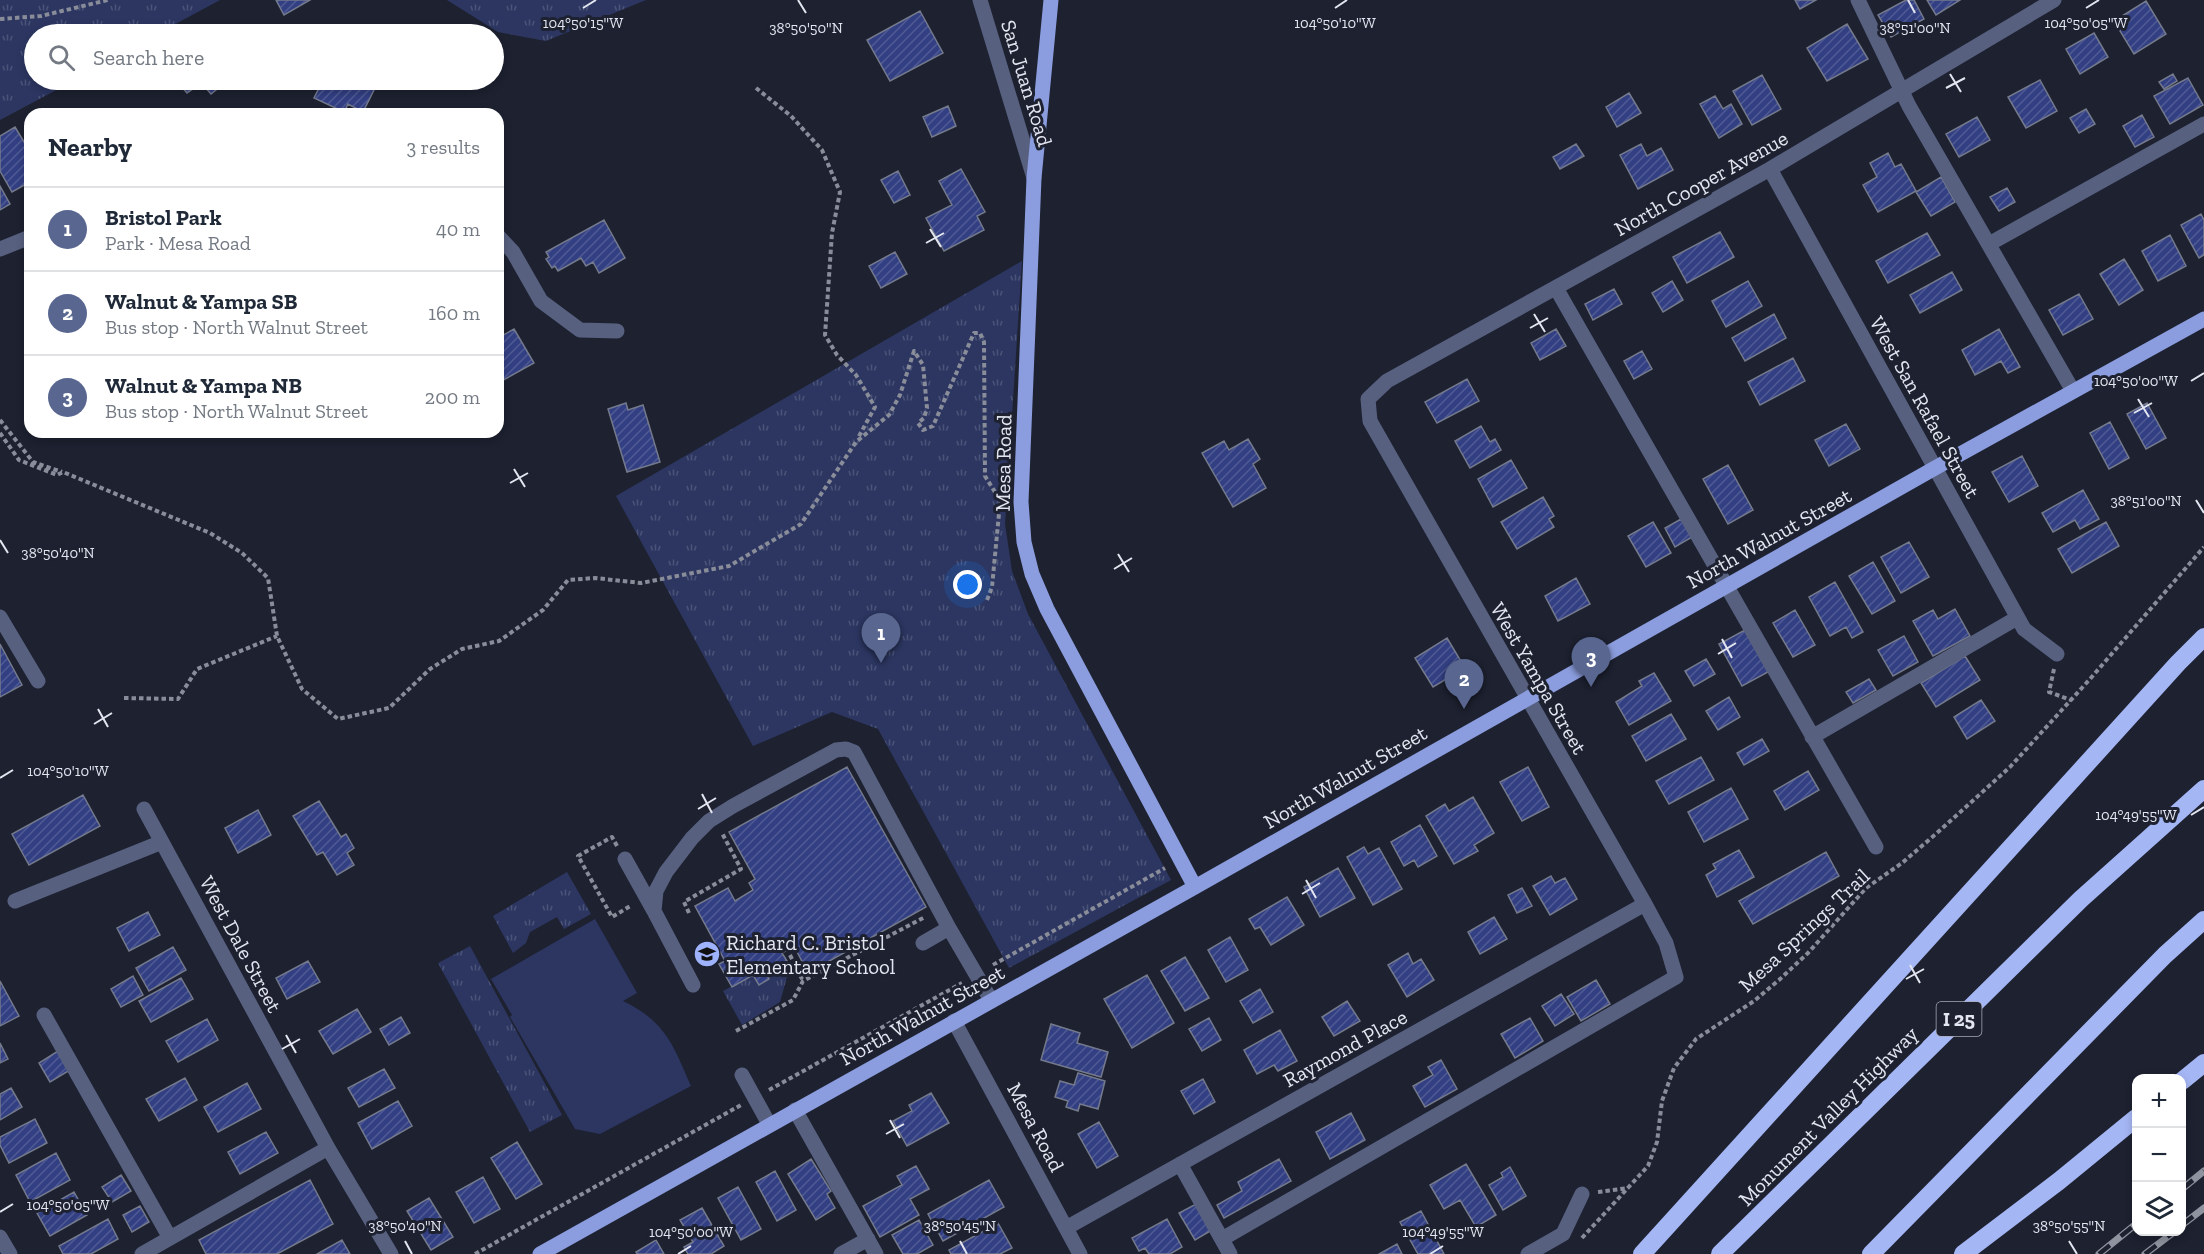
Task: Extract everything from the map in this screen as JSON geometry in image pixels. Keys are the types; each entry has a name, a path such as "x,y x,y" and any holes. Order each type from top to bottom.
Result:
{"highway":[{"path":"1642,1254 1952,910 2204,637"},
{"name":"Monument Valley Highway","path":"1720,1254 2081,899 2204,789"},
{"path":"1871,1254 2165,955 2204,920"},
{"path":"2186,1077 2204,1063"},
{"path":"1963,1254 2059,1181 2132,1121"}],"main road":[{"name":"Mesa Road","path":"1051,0 1034,178 1021,502 1024,542 1032,574 1047,609 1195,887"},
{"name":"North Walnut Street","path":"540,1254 1935,468 2204,319"}],"street":[{"name":"San Juan Road","path":"980,0 1034,178"},
{"path":"1857,0 1902,92 2073,391"},
{"name":"North Cooper Avenue","path":"1368,399 1387,381 1770,169 2054,0"},
{"path":"1989,244 2204,124"},
{"name":"West San Rafael Street","path":"1770,169 2017,618 2024,629 2057,654"},
{"path":"0,249 24,239"},
{"path":"504,242 513,252 541,301 580,330 617,332"},
{"path":"1556,288 1875,847"},
{"name":"West Yampa Street","path":"1222,1239 1676,977 1666,943 1645,904 1370,421 1368,399"},
{"path":"0,617 38,681"},
{"path":"1812,737 2017,618"},
{"path":"654,911 656,891 666,872 692,838 709,821 836,750 846,749 854,752 949,928 991,1000"},
{"name":"West Dale Street","path":"144,809 328,1148 392,1254"},
{"path":"15,901 162,842"},
{"path":"625,860 693,985"},
{"name":"Raymond Place","path":"1066,1228 1645,904"},
{"path":"923,943 949,928"},
{"path":"44,1015 170,1238"},
{"name":"Mesa Road","path":"954,1021 1080,1254"},
{"path":"742,1076 769,1124"},
{"path":"795,1110 876,1254"},
{"path":"142,1254 328,1148"},
{"path":"1180,1164 1230,1254"},
{"path":"1528,1254 1563,1234 1582,1194"},
{"path":"0,1237 10,1254"},
{"path":"841,1254 868,1239"}],"path":[{"path":"0,19 41,16 108,0"},
{"path":"0,420 33,462 63,472 210,533 242,553 268,578 277,636 302,689 338,719 389,708 430,669 462,649 500,640 543,610 568,580 595,578 641,583 729,566 801,524 856,442 875,407 856,375 837,355 825,335 832,233 840,192 822,150 791,116 756,88"},
{"path":"856,442 889,416 900,395 914,351 923,364 927,408 924,418 918,423 923,430 933,426 974,333 980,333 984,342 985,476 1006,512"},
{"path":"0,434 19,460 57,475 63,472"},
{"path":"987,600 992,587 1000,502"},
{"name":"Mesa Springs Trail","path":"1575,1246 1648,1166 1657,1142 1662,1101 1674,1068 1696,1039 1754,1001 1779,980 1808,953 1866,888 1902,863 2010,767 2204,547"},
{"path":"124,698 178,699 197,669 277,636"},
{"path":"2057,654 2049,692 2071,700"},
{"path":"688,913 684,902 741,869 720,831"},
{"path":"621,912 612,917 578,856 612,837 625,860"},
{"path":"993,965 1170,866"},
{"path":"736,1031 793,1000 803,981 939,909"},
{"path":"790,955 803,981"},
{"path":"475,1254 969,979"},
{"path":"1582,1194 1628,1188"}],"green space":[{"path":"0,0 220,0 176,24 24,24 24,90 56,90 0,120"},
{"path":"447,0 646,0 546,41 504,33 504,24 485,24"},
{"path":"1022,261 1005,524 1012,571 1028,614 1171,880 1009,968 878,729 832,712 753,746 616,496"},
{"path":"567,872 591,914 564,929 557,917 530,932 526,943 513,953 493,916"},
{"path":"595,919 637,993 623,1001 638,1009 659,1026 679,1058 691,1086 600,1134 575,1129 510,1017 512,1015 491,979"},
{"path":"470,946 562,1115 530,1132 438,963"},
{"path":"780,965 787,977 780,1002 742,1025 723,991 753,975 759,985 769,979 766,973"}],"building":[{"path":"276,0 310,0 284,15"},
{"path":"1795,0 1816,0 1800,9"},
{"path":"1906,0 1914,0 1924,19 1891,37 1878,15"},
{"path":"1927,0 1960,0 1936,15"},
{"path":"2146,1 2166,34 2134,54 2114,21"},
{"path":"920,11 943,53 890,81 867,40"},
{"path":"1847,24 1868,59 1827,81 1807,48"},
{"path":"2094,33 2108,57 2080,74 2066,49"},
{"path":"2173,74 2177,81 2164,89 2159,82"},
{"path":"1762,75 1781,109 1752,125 1733,91"},
{"path":"2188,78 2203,105 2170,124 2154,96"},
{"path":"2040,80 2057,111 2026,128 2008,97"},
{"path":"318,90 374,90 365,108 356,108 348,104 346,108 335,108 314,98"},
{"path":"1629,93 1641,113 1617,127 1606,107"},
{"path":"1715,96 1723,109 1731,104 1742,124 1719,138 1700,104"},
{"path":"948,106 956,126 932,137 923,117"},
{"path":"2086,109 2095,124 2079,133 2070,118"},
{"path":"2142,115 2154,137 2135,147 2123,126"},
{"path":"1977,117 1990,140 1959,157 1946,134"},
{"path":"15,127 24,142 24,185 12,192 0,171 0,136"},
{"path":"1576,144 1584,156 1560,169 1553,157"},
{"path":"1641,144 1647,156 1661,148 1673,170 1638,189 1620,155"},
{"path":"1888,153 1895,167 1901,164 1916,191 1878,212 1863,185 1877,177 1870,163"},
{"path":"961,169 985,212 977,216 984,230 944,251 926,218 952,205 939,181"},
{"path":"898,171 910,195 894,203 881,180"},
{"path":"1941,177 1955,202 1931,216 1916,192"},
{"path":"0,186 10,204 0,210"},
{"path":"2007,188 2015,202 1999,211 1990,197"},
{"path":"2201,214 2204,220 2204,255 2199,258 2181,225"},
{"path":"604,220 625,258 599,273 593,262 586,266 581,258 558,271 555,266 552,268 546,259 549,257 546,252"},
{"path":"1720,232 1734,257 1687,283 1673,257"},
{"path":"1927,233 1940,255 1888,283 1876,261"},
{"path":"2170,235 2186,266 2158,281 2142,251"},
{"path":"895,252 907,274 881,288 869,266"},
{"path":"2124,259 2143,290 2119,305 2100,274"},
{"path":"1952,272 1962,290 1920,313 1910,295"},
{"path":"1672,281 1683,300 1663,312 1652,293"},
{"path":"1748,281 1762,306 1726,327 1712,301"},
{"path":"1614,289 1622,304 1593,320 1585,304"},
{"path":"2079,294 2093,319 2063,335 2049,310"},
{"path":"1774,314 1786,338 1745,361 1732,338"},
{"path":"514,329 534,363 504,380 504,335"},
{"path":"1556,329 1566,346 1540,360 1531,343"},
{"path":"1999,329 2020,367 2008,373 2001,361 1975,375 1962,350"},
{"path":"1642,351 1652,369 1634,379 1624,361"},
{"path":"1793,358 1805,381 1760,405 1748,382"},
{"path":"1467,379 1479,401 1437,423 1425,402"},
{"path":"626,403 628,410 643,405 660,462 627,472 608,409"},
{"path":"2147,403 2166,438 2146,449 2127,414"},
{"path":"2110,422 2129,458 2109,469 2090,433"},
{"path":"1846,424 1860,449 1829,466 1815,440"},
{"path":"1481,426 1490,442 1495,439 1501,450 1470,468 1455,441"},
{"path":"1248,439 1260,459 1253,464 1266,488 1233,507 1202,453 1224,441 1229,450"},
{"path":"2022,456 2038,486 2009,502 1992,472"},
{"path":"1511,460 1527,488 1493,507 1478,479"},
{"path":"1728,465 1753,510 1728,524 1703,479"},
{"path":"2083,490 2099,519 2080,529 2075,520 2053,532 2042,513"},
{"path":"1543,497 1554,516 1549,519 1554,527 1517,549 1501,522"},
{"path":"1681,519 1692,537 1675,547 1665,528"},
{"path":"1653,522 1671,553 1646,567 1628,536"},
{"path":"2106,522 2119,546 2072,573 2058,549"},
{"path":"1909,542 1929,577 1901,593 1881,557"},
{"path":"1873,562 1895,601 1872,614 1849,576"},
{"path":"1576,578 1590,604 1558,621 1545,596"},
{"path":"1835,582 1863,632 1852,638 1846,627 1830,636 1809,597"},
{"path":"1955,609 1970,636 1933,656 1913,621 1933,610 1938,619"},
{"path":"1795,610 1815,645 1793,657 1773,623"},
{"path":"1745,630 1768,672 1742,686 1719,644"},
{"path":"1904,636 1918,662 1893,676 1878,650"},
{"path":"1447,638 1465,668 1433,687 1415,658"},
{"path":"0,644 22,685 0,697"},
{"path":"1965,656 1980,680 1936,707 1921,683"},
{"path":"1706,659 1715,674 1694,686 1685,671"},
{"path":"1654,673 1671,701 1629,725 1616,702 1642,686 1639,681"},
{"path":"1869,679 1876,690 1853,703 1846,692"},
{"path":"1729,697 1740,717 1718,730 1706,711"},
{"path":"1981,700 1995,721 1967,739 1954,717"},
{"path":"1671,714 1686,739 1646,761 1632,736"},
{"path":"1762,739 1769,751 1744,765 1737,753"},
{"path":"1701,757 1714,780 1669,804 1656,781"},
{"name":"Richard C. Bristol Elementary School","path":"847,767 926,907 808,973 794,946 782,953 787,961 766,973 769,979 759,985 753,975 732,987 719,964 725,961 695,906 728,888 735,901 753,890 749,883 755,879 729,832"},
{"path":"1528,767 1549,807 1522,821 1500,782"},
{"path":"1808,771 1819,790 1785,810 1774,791"},
{"path":"1731,788 1748,819 1704,842 1688,812"},
{"path":"83,795 100,826 29,865 12,834"},
{"path":"1473,797 1494,833 1474,845 1478,851 1454,864 1426,816 1445,804 1449,811"},
{"path":"319,801 341,837 346,834 354,848 347,853 354,865 337,875 323,852 317,855 293,816"},
{"path":"258,810 271,835 238,853 225,828"},
{"path":"1420,825 1437,856 1418,867 1414,860 1404,866 1391,842"},
{"path":"1364,847 1368,854 1379,848 1402,889 1373,905 1347,857"},
{"path":"1739,850 1754,877 1717,897 1706,875 1716,869 1713,864"},
{"path":"1826,852 1839,876 1753,924 1739,901"},
{"path":"1338,868 1355,898 1320,917 1304,887"},
{"path":"1551,876 1555,883 1565,878 1577,899 1550,915 1533,886"},
{"path":"1522,888 1532,906 1517,913 1508,895"},
{"path":"1287,897 1304,925 1271,945 1260,927 1255,929 1249,919"},
{"path":"148,912 160,935 129,951 117,928"},
{"path":"1494,917 1507,939 1480,954 1468,932"},
{"path":"1230,937 1248,970 1226,982 1208,950"},
{"path":"173,947 186,970 149,991 136,968"},
{"path":"1408,953 1413,964 1421,959 1434,980 1407,997 1388,965"},
{"path":"1185,957 1209,998 1185,1011 1161,971"},
{"path":"308,961 320,982 287,999 276,978"},
{"path":"1147,975 1174,1023 1132,1048 1104,999"},
{"path":"133,976 143,995 121,1007 111,989"},
{"path":"181,978 193,999 151,1022 139,1001"},
{"path":"1596,980 1610,1004 1581,1021 1567,997"},
{"path":"0,981 19,1016 0,1026"},
{"path":"1260,989 1273,1012 1253,1023 1240,1001"},
{"path":"1561,994 1574,1014 1555,1026 1542,1006"},
{"path":"1347,1001 1360,1021 1334,1036 1322,1017"},
{"path":"357,1009 371,1032 333,1054 319,1031"},
{"path":"401,1017 410,1033 389,1045 380,1029"},
{"path":"1209,1018 1221,1040 1202,1051 1189,1029"},
{"path":"1530,1018 1543,1041 1515,1058 1501,1034"},
{"path":"207,1019 218,1040 178,1062 166,1041"},
{"path":"1051,1024 1080,1033 1077,1043 1108,1052 1101,1077 1041,1060"},
{"path":"1280,1030 1297,1061 1278,1071 1274,1065 1257,1074 1244,1050"},
{"path":"0,1043 8,1059 0,1063"},
{"path":"58,1051 70,1070 50,1082 39,1063"},
{"path":"1441,1060 1457,1089 1425,1107 1413,1086 1433,1075 1428,1067"},
{"path":"384,1069 395,1088 359,1107 348,1088"},
{"path":"1078,1073 1105,1081 1098,1109 1080,1104 1078,1111 1066,1107 1068,1101 1055,1097 1060,1081 1074,1085"},
{"path":"185,1078 197,1100 159,1121 146,1099"},
{"path":"1203,1079 1215,1102 1194,1114 1181,1091"},
{"path":"247,1083 261,1109 218,1132 204,1107"},
{"path":"11,1088 22,1107 0,1120 0,1094"},
{"path":"931,1093 949,1123 907,1146 893,1121 912,1111 909,1105"},
{"path":"398,1101 412,1126 372,1149 358,1123"},
{"path":"1351,1113 1365,1140 1330,1159 1316,1132"},
{"path":"35,1119 47,1143 9,1163 0,1145 0,1137"},
{"path":"1099,1122 1118,1156 1097,1168 1078,1134"},
{"path":"266,1132 278,1153 240,1174 228,1152"},
{"path":"517,1142 542,1184 516,1199 491,1158"},
{"path":"56,1153 70,1180 30,1202 16,1175"},
{"path":"811,1159 831,1191 827,1194 835,1208 816,1220 788,1174"},
{"path":"1279,1159 1291,1181 1224,1218 1217,1205 1242,1191 1238,1182"},
{"path":"1466,1164 1496,1215 1476,1227 1460,1200 1444,1209 1430,1185"},
{"path":"916,1166 929,1189 910,1199 919,1215 880,1237 863,1206 902,1185 897,1176"},
{"path":"1510,1167 1526,1196 1503,1210 1489,1185 1503,1177 1501,1173"},
{"path":"775,1171 796,1210 777,1221 756,1182"},
{"path":"121,1175 131,1191 112,1202 102,1187"},
{"path":"483,1177 500,1209 474,1223 456,1192"},
{"path":"310,1180 333,1224 277,1254 206,1254 199,1240"},
{"path":"989,1180 1004,1207 943,1241 928,1214"},
{"path":"738,1187 761,1229 741,1240 718,1198"},
{"path":"74,1192 87,1215 50,1236 37,1213"},
{"path":"429,1198 453,1237 431,1250 407,1211"},
{"path":"1198,1203 1212,1230 1195,1240 1179,1213"},
{"path":"140,1206 149,1222 132,1232 123,1215"},
{"path":"702,1208 724,1246 711,1254 688,1254 684,1247 693,1242 680,1220"},
{"path":"1421,1211 1444,1254 1418,1254 1400,1222"},
{"path":"108,1219 118,1239 91,1254 63,1254 59,1246"},
{"path":"1167,1219 1182,1247 1170,1254 1149,1254 1145,1248 1139,1251 1132,1238"},
{"path":"919,1220 933,1245 917,1254 903,1254 892,1235"},
{"path":"998,1223 1012,1248 1000,1254 951,1254 949,1250"},
{"path":"342,1240 350,1254 317,1254"},
{"path":"656,1240 664,1254 637,1254 636,1252"},
{"path":"1397,1244 1402,1254 1379,1254"}],"railway":[{"path":"2186,1186 2204,1171"},
{"path":"2186,1222 2204,1208"},
{"path":"2099,1254 2132,1227"},
{"path":"2145,1254 2169,1236"}],"place":[{"name":"Bristol Park","path":"881,663"},
{"name":"Walnut & Yampa NB","path":"1591,687"},
{"name":"Walnut & Yampa SB","path":"1464,709"},
{"name":"Richard C. Bristol Elementary School","path":"707,954"}]}
